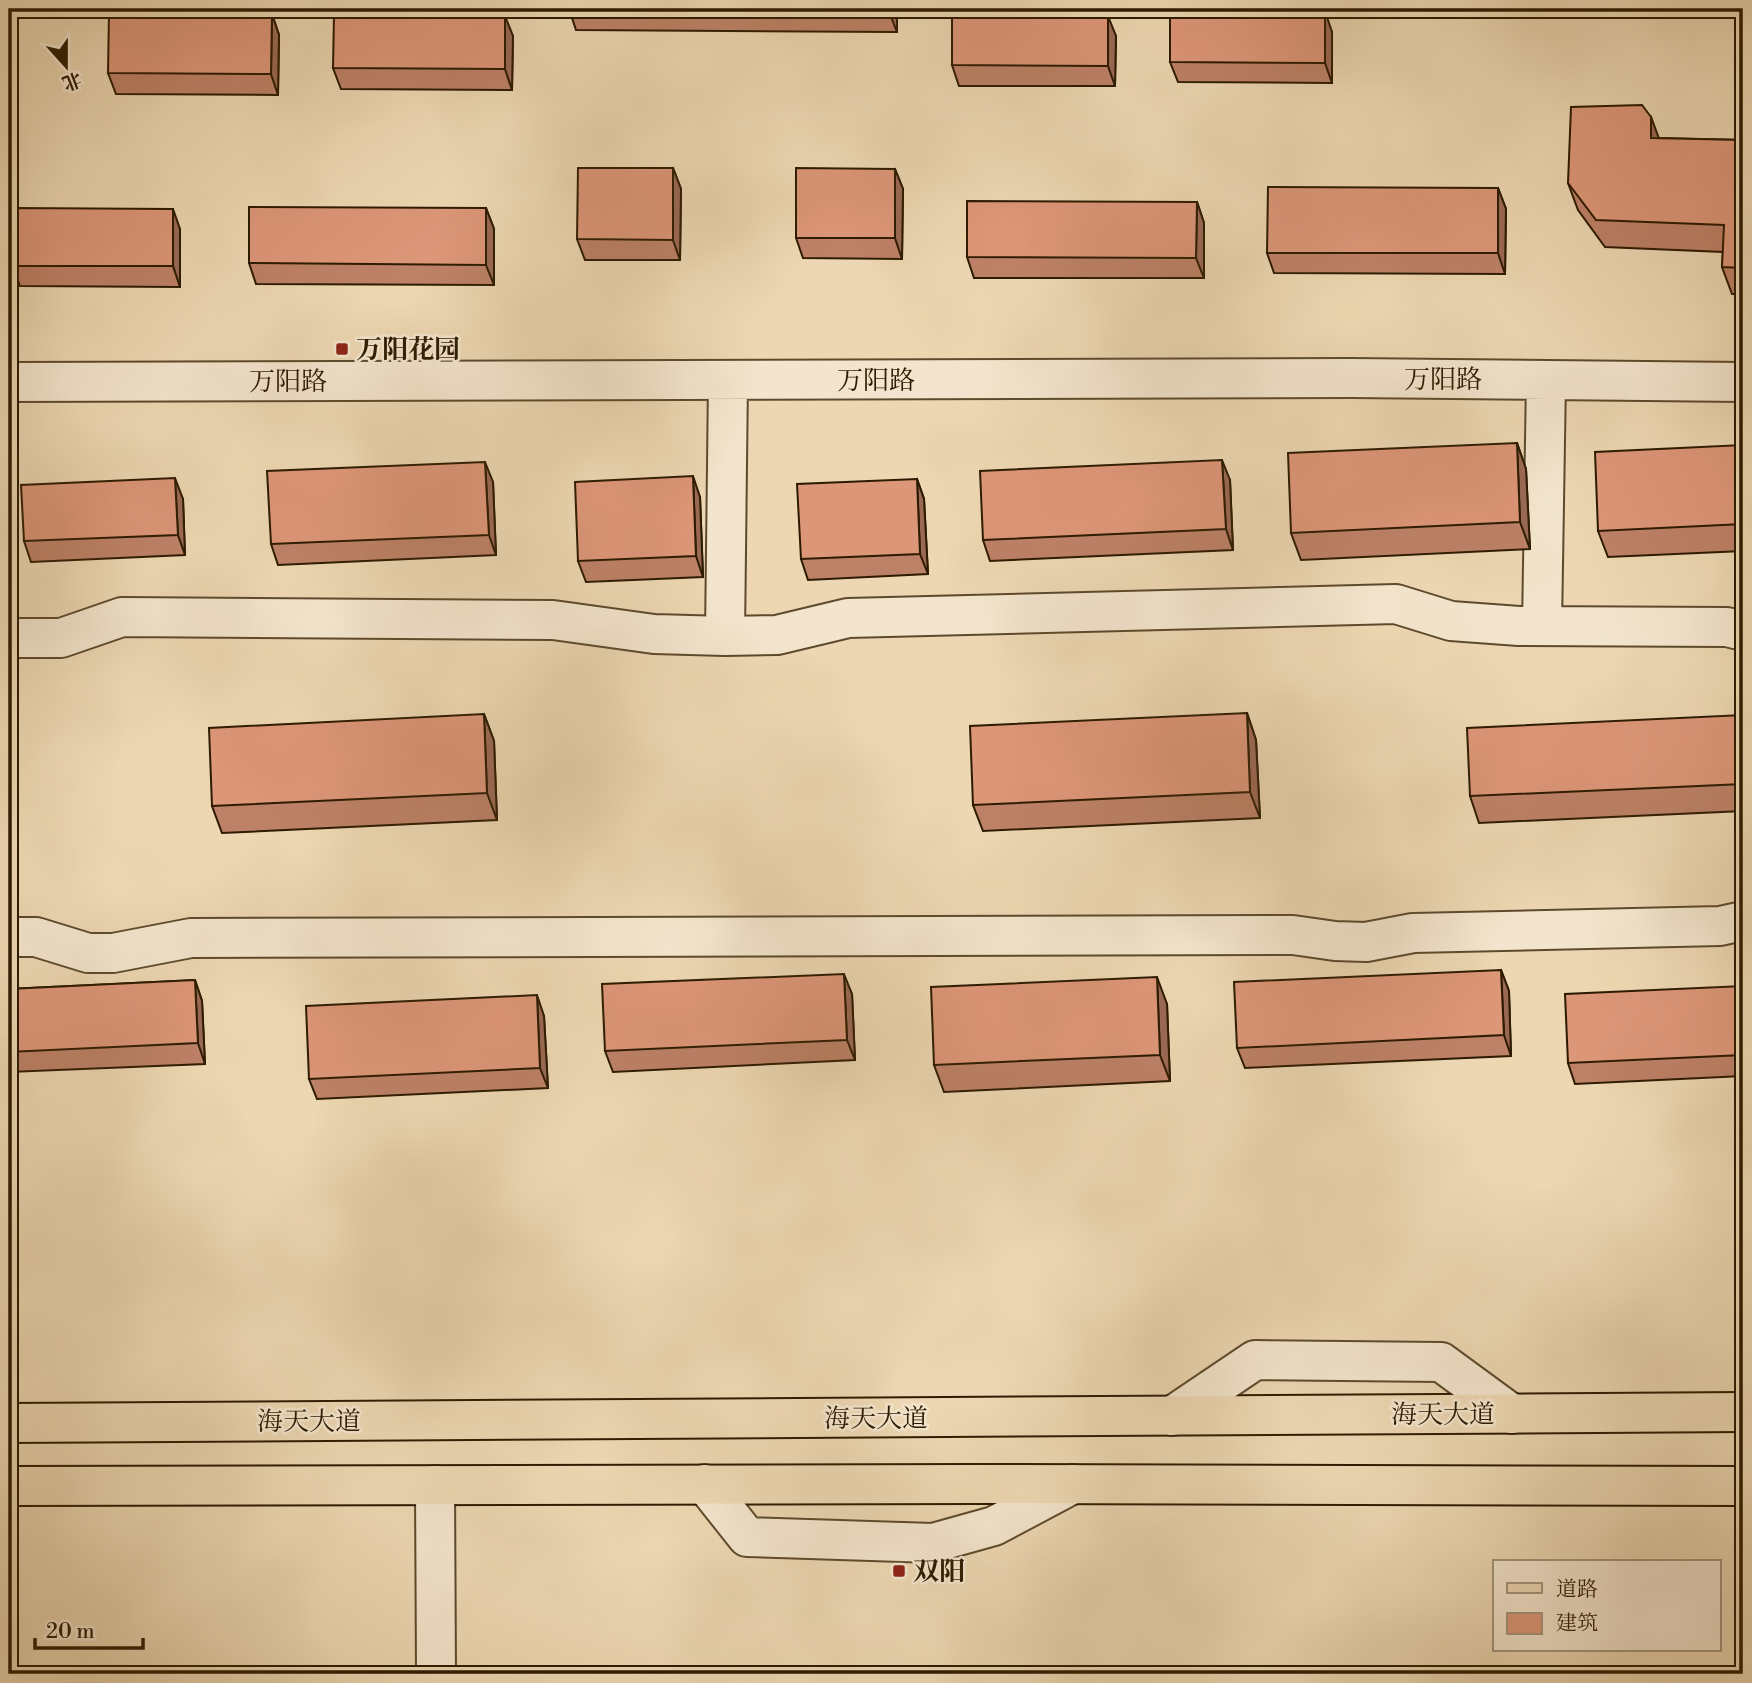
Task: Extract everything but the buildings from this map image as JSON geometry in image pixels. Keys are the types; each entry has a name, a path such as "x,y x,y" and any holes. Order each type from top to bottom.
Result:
{"main road":[{"name":"海天大道","path":"9,1423 1743,1412"},
{"path":"9,1486 1743,1486"}],"street":[{"path":"725,636 728,380"},
{"path":"1542,626 1546,380"},
{"name":"万阳路","path":"9,382 1743,382"},
{"path":"9,638 61,638 122,617 553,620 654,634 725,636 777,635 848,618 1396,604 1451,621 1542,626 1727,627 1743,631"},
{"path":"9,937 36,937 88,953 113,953 191,938 1293,935 1366,942 1413,933 1720,926 1743,920"},
{"path":"1172,1416 1255,1360 1441,1362 1512,1414"},
{"path":"705,1484 747,1537 933,1543 994,1526 1073,1484"},
{"path":"435,1485 436,1674"}],"place":[{"name":"万阳花园","path":"342,349"},
{"name":"双阳","path":"899,1571"}]}
